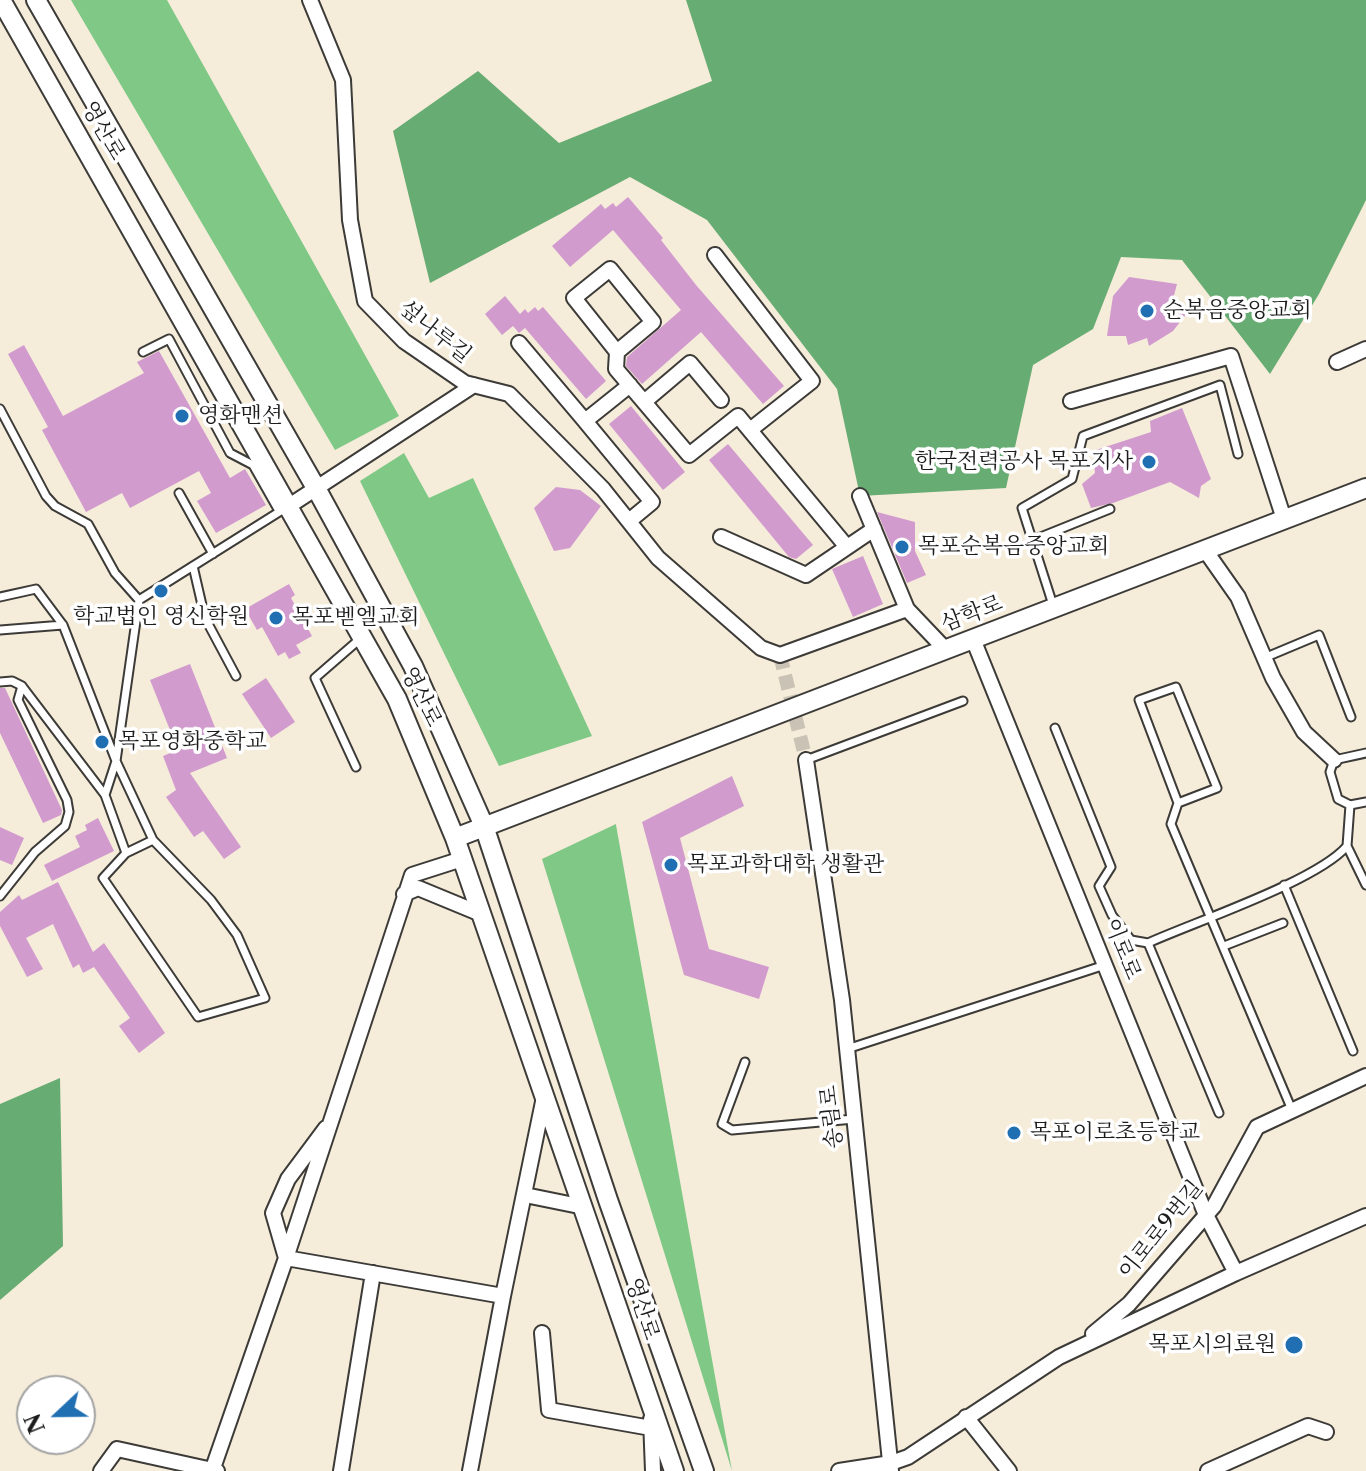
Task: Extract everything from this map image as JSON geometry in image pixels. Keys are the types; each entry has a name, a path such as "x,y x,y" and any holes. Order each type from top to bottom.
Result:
{"street":[{"name":"영산로","path":"1,0 284,508 397,699 455,838 674,1471"},
{"name":"영산로","path":"36,0 316,488 413,666 484,826 608,1200 704,1471"},
{"name":"섶나루길","path":"310,0 343,80 350,220 365,301 404,341 465,383 509,394 603,489 658,558 761,648 780,655 907,609"},
{"path":"715,255 812,381 750,430"},
{"path":"617,352 653,322 610,269 574,298 617,352 616,369 689,455 738,416 847,547"},
{"path":"519,343 652,502 629,521"},
{"path":"1337,362 1366,349"},
{"path":"1071,401 1231,356 1284,519"},
{"path":"644,402 690,363 721,400"},
{"path":"284,508 474,385"},
{"path":"585,421 630,385"},
{"name":"삼학로","path":"484,826 1366,488"},
{"path":"860,496 907,609 946,650"},
{"path":"721,537 806,575 874,529"},
{"path":"1205,550 1238,597 1264,658 1304,732 1334,760"},
{"name":"이로로","path":"973,639 1206,1215 1236,1273"},
{"name":"송림로","path":"806,760 847,1049 891,1467"},
{"path":"455,838 484,826"},
{"path":"101,1471 117,1449 214,1471 333,1118 404,894 412,875 462,859"},
{"path":"404,894 418,888 481,914"},
{"name":"이로로9번길","path":"1059,1357 1129,1304 1206,1215 1257,1127 1366,1076"},
{"path":"470,1471 544,1096"},
{"path":"286,1258 273,1213 288,1179 333,1118"},
{"path":"525,1195 584,1207"},
{"path":"839,1471 891,1467 1059,1357 1236,1273 1366,1216"},
{"path":"286,1258 503,1296"},
{"path":"341,1471 373,1273"},
{"path":"542,1333 549,1410 651,1428"},
{"path":"635,1363 651,1428 653,1471"},
{"path":"966,1417 1009,1471"},
{"path":"1208,1471 1308,1426 1326,1432"}],"lane":[{"path":"105,795 116,761 139,600 284,508 253,465 230,453 169,339 143,352"},
{"path":"1053,608 1022,508 1072,479 1083,436 1220,385 1238,454"},
{"path":"0,409 46,496 55,506 88,524 115,573 139,600"},
{"path":"179,493 213,554"},
{"path":"1033,540 1110,509"},
{"path":"193,566 205,618 236,676"},
{"path":"0,597 36,589 63,625 116,761 153,840 211,900 237,935 265,998 198,1017 103,878 126,853 153,840"},
{"path":"0,630 63,625"},
{"path":"1264,658 1319,635 1351,717"},
{"path":"356,767 315,678 362,636"},
{"path":"0,682 12,681 22,686 105,795 126,853"},
{"path":"0,896 35,852 65,826 69,812 67,800 18,700 22,686"},
{"path":"1178,803 1217,788 1176,687 1139,700 1178,803 1171,824 1292,1110"},
{"path":"806,760 963,701"},
{"path":"1055,728 1111,867 1099,886 1112,915 1131,940 1148,943 1284,885 1334,861 1347,846"},
{"path":"1366,753 1334,760 1330,772 1338,799 1350,805 1366,802"},
{"path":"1350,805 1347,846 1366,885"},
{"path":"1284,885 1353,1051"},
{"path":"1224,946 1283,923"},
{"path":"1148,943 1219,1113"},
{"path":"847,1049 1105,965"},
{"path":"745,1062 722,1124 732,1130 854,1119"}],"green space":[{"path":"71,0 167,0 399,416 335,450"},
{"path":"686,0 1366,0 1366,200 1319,294 1270,374 1182,260 1121,257 1093,329 1033,365 1006,488 860,496 837,389 707,220 630,177 430,283 393,131 478,71 559,143 712,81"},
{"path":"404,453 429,498 473,478 592,736 499,766 360,481"},
{"path":"616,825 732,1471 542,859"},
{"path":"60,1078 63,1246 0,1300 0,1104"}],"building":[{"path":"628,197 663,238 661,240 696,285 784,386 763,404 701,332 642,384 626,366 627,357 681,310 613,230 570,267 552,246 601,204 605,209 613,203 616,207"},
{"name":"순복음중앙교회","path":"1129,277 1177,284 1173,299 1182,303 1179,309 1187,313 1173,331 1149,346 1147,338 1128,345 1126,336 1107,336 1113,296"},
{"path":"505,296 520,314 525,309 528,313 535,307 538,311 543,307 606,381 586,399 525,328 519,333 513,326 502,335 485,314"},
{"path":"24,345 63,416 144,373 137,362 159,351 230,478 245,469 266,505 216,533 197,501 211,493 199,471 130,508 122,493 86,512 42,430 48,427 8,354"},
{"path":"631,406 685,472 663,490 609,424"},
{"name":"한국전력공사 목포지사","path":"1182,408 1211,479 1201,486 1199,498 1170,482 1091,508 1082,484 1095,473 1093,451 1151,432 1150,421"},
{"path":"728,444 813,545 796,559 789,557 709,460"},
{"path":"556,487 580,490 601,506 570,548 554,551 534,508"},
{"name":"목포순복음중앙교회","path":"877,512 915,522 915,551 926,575 907,583"},
{"path":"863,556 883,604 853,617 832,569"},
{"name":"목포벧엘교회","path":"289,584 295,595 291,598 312,636 296,645 301,653 289,659 285,652 278,656 262,627 257,630 245,609"},
{"path":"190,664 227,758 190,773 241,847 224,859 203,831 194,837 166,797 176,790 163,756 178,750 150,680"},
{"path":"266,678 295,722 271,738 242,694"},
{"path":"0,688 5,688 62,810 61,815 43,823 0,733"},
{"name":"목포과학대학 생활관","path":"732,776 744,806 680,838 709,949 769,967 759,999 684,975 642,822"},
{"path":"98,818 114,851 52,881 44,865 80,847 75,836 87,830 85,825"},
{"path":"0,827 24,838 12,865 0,860"},
{"path":"58,882 93,952 104,943 165,1033 139,1053 119,1026 130,1018 94,967 83,973 79,964 73,968 53,924 26,938 43,969 27,977 0,926 0,912 19,895 22,900"}],"tunnel":[{"path":"780,655 806,760"}],"place":[{"name":"순복음중앙교회","path":"1147,311"},
{"name":"영화맨션","path":"182,416"},
{"name":"한국전력공사 목포지사","path":"1149,462"},
{"name":"목포순복음중앙교회","path":"902,547"},
{"name":"학교법인 영신학원","path":"161,591"},
{"name":"목포벧엘교회","path":"276,618"},
{"name":"목포영화중학교","path":"102,742"},
{"name":"목포과학대학 생활관","path":"671,865"},
{"name":"목포이로초등학교","path":"1014,1133"},
{"name":"목포시의료원","path":"1294,1345"}]}
